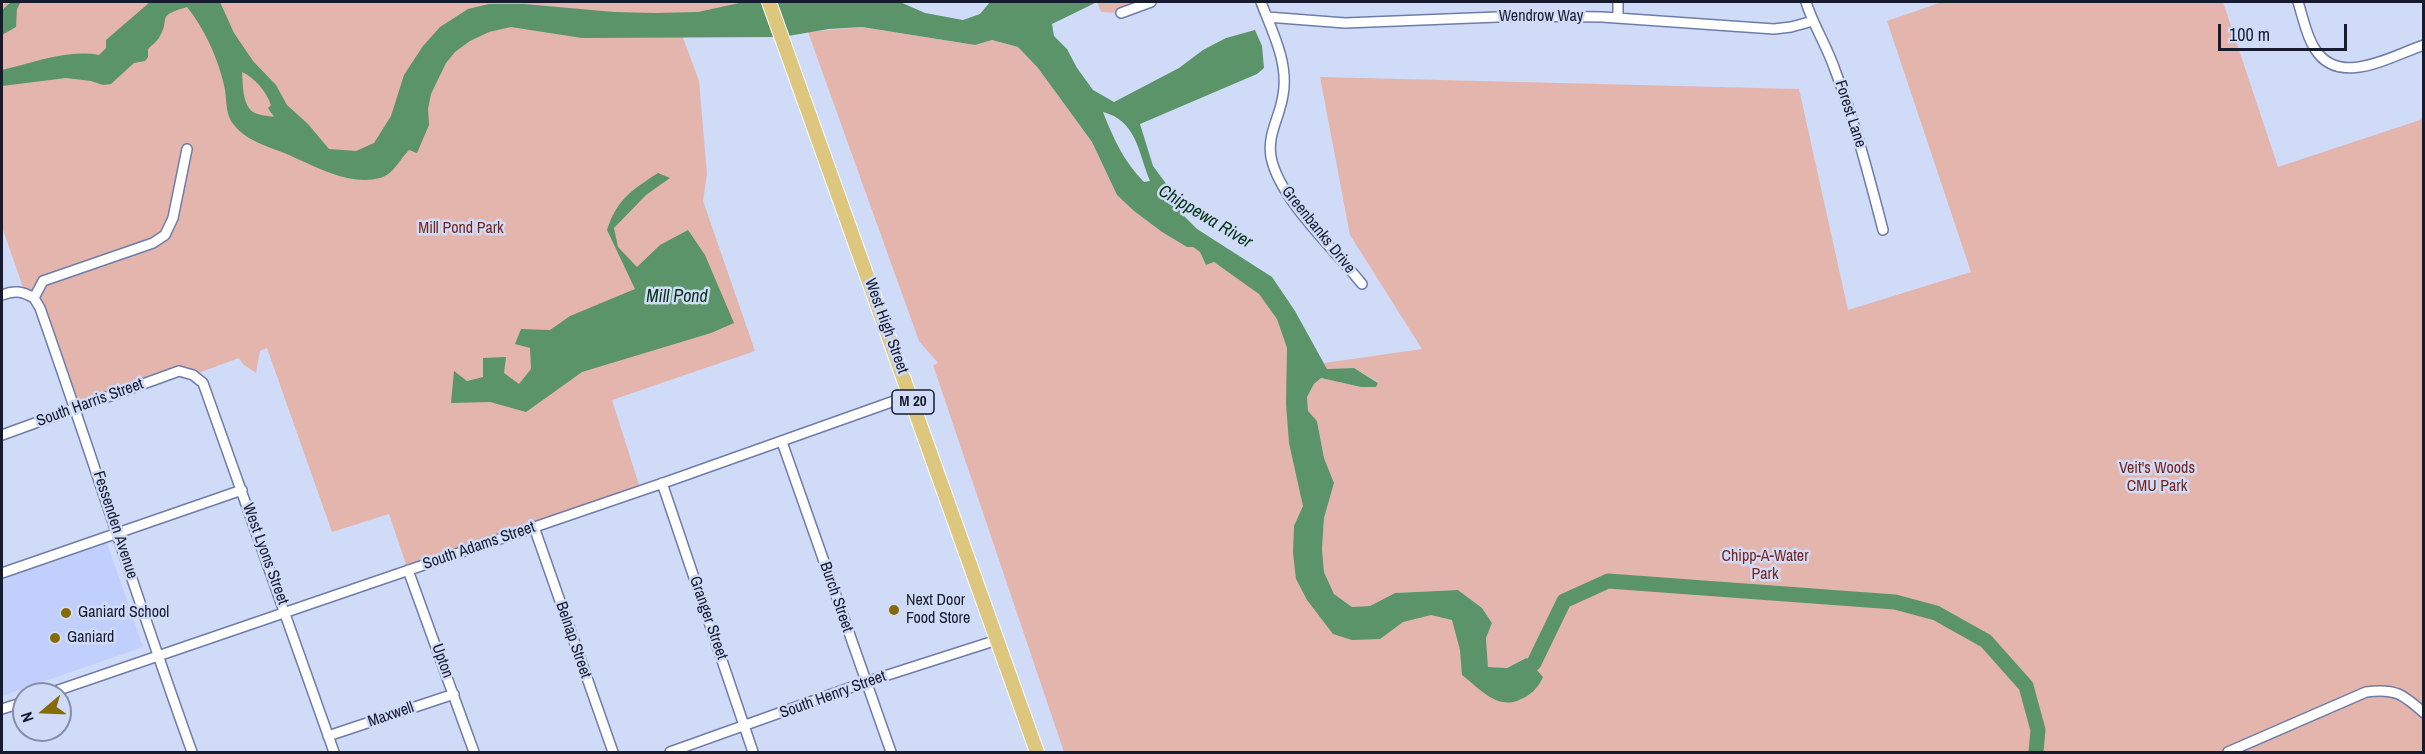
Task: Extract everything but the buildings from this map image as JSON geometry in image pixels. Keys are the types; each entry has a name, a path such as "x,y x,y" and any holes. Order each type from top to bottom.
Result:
{"main road":[{"name":"West High Street","path":"769,2 1037,753"}],"street":[{"path":"1121,13 1151,2"},
{"name":"Greenbanks Drive","path":"1261,2 1281,56 1285,77 1283,97 1271,135 1270,150 1274,169 1294,203 1362,284"},
{"path":"1618,2 1618,17"},
{"name":"Forest Lane","path":"1806,2 1826,45 1847,103 1883,230"},
{"path":"2298,2 2313,47 2332,66 2354,70 2424,45"},
{"name":"Wendrow Way","path":"1267,17 1335,23 1538,16 1618,17 1774,29 1813,21"},
{"path":"2,295 13,291 25,293 34,298 43,281 153,243 165,235 173,218 187,149"},
{"name":"Fessenden Avenue","path":"34,298 40,308 76,408 192,753"},
{"name":"South Harris Street","path":"2,435 179,371"},
{"name":"West Lyons Street","path":"179,371 194,375 203,383 334,753"},
{"name":"South Adams Street","path":"72,686 782,442 911,395"},
{"name":"Burch Street","path":"782,442 891,753"},
{"name":"Granger Street","path":"662,483 753,753"},
{"path":"2,573 242,490"},
{"name":"Belnap Street","path":"534,527 613,753"},
{"name":"Upton","path":"408,570 474,753"},
{"name":"South Henry Street","path":"670,753 866,682 997,640"},
{"path":"2228,753 2366,692 2384,689 2403,694 2424,713"},
{"name":"Maxwell","path":"328,736 454,694"}],"shaded area":[{"name":"Ganiard School","path":"107,543 143,647 42,682 12,682 12,693 2,696 2,579"}],"green space":[{"name":"Mill Pond Park","path":"2,2 753,2 676,19 699,81 707,174 703,201 755,351 612,400 641,491 408,570 389,514 332,532 267,348 260,351 256,373 243,364 239,358 193,375 179,371 76,408 40,308 25,293 2,227"},
{"path":"1097,2 1151,2 1121,13 1101,12"},
{"path":"1942,2 2223,2 2278,167 2423,119 2423,752 1064,752 933,365 938,363 919,341 808,32 862,27 975,45 992,40 1018,47 1038,68 1092,142 1117,195 1162,232 1200,252 1206,265 1214,262 1219,266 1240,259 1288,305 1303,350 1293,385 1299,444 1311,503 1307,535 1307,563 1313,586 1328,606 1355,616 1390,607 1413,596 1440,598 1462,613 1470,640 1489,681 1511,681 1531,665 1525,658 1507,668 1488,667 1486,638 1492,623 1482,608 1458,590 1395,593 1370,606 1352,607 1334,594 1324,572 1322,549 1324,518 1334,483 1324,458 1317,421 1308,412 1307,397 1314,384 1321,378 1361,387 1376,387 1378,382 1354,368 1327,369 1324,363 1422,349 1350,235 1320,77 1799,89 1848,310 1971,272 1887,21"}],"water":[{"path":"11,2 28,2 20,3 17,9 16,27 2,35 2,10"},
{"path":"150,2 220,2 234,33 253,61 276,85 287,105 308,124 329,149 356,151 374,143 391,116 404,75 423,46 440,27 468,9 489,4 524,4 614,12 655,13 698,12 744,2 900,2 925,13 963,20 980,14 990,2 1097,2 1052,24 1054,36 1067,49 1093,90 1114,102 1179,68 1203,50 1226,38 1255,30 1262,46 1264,68 1257,74 1140,124 1153,166 1170,189 1181,213 1197,229 1272,277 1295,311 1327,369 1354,368 1378,383 1376,387 1361,387 1321,378 1314,384 1307,397 1308,411 1317,421 1324,458 1334,483 1324,518 1322,549 1324,572 1334,594 1352,607 1370,606 1395,593 1458,590 1482,608 1492,623 1486,638 1488,667 1507,668 1526,658 1543,677 1533,691 1519,700 1503,702 1496,700 1462,675 1460,650 1452,620 1431,615 1403,622 1380,639 1352,640 1333,634 1307,600 1296,579 1293,553 1294,526 1303,506 1289,443 1286,404 1287,348 1277,319 1259,294 1214,262 1206,265 1200,252 1162,232 1117,195 1092,142 1038,68 1018,47 992,40 975,45 862,27 829,29 782,37 582,38 511,27 489,32 470,41 455,52 446,63 431,94 428,109 429,125 417,153 409,150 389,174 369,180 345,177 322,170 257,142 236,128 229,117 224,85 214,54 205,34 187,7 167,16 163,31 148,49 148,57 145,61 134,63 111,84 103,85 66,78 2,86 2,70 62,55 99,55 106,48 106,40","holes":["242,72 256,81 263,90 271,105 268,108 274,117 255,113 248,106 245,101","1103,112 1114,116 1130,130 1150,181 1144,182 1125,158"]},
{"name":"Mill Pond","path":"658,173 670,178 646,195 614,228 618,247 637,267 660,245 688,230 705,255 734,323 711,333 582,372 526,412 490,402 451,403 454,371 467,381 483,377 483,358 506,357 504,373 519,384 531,369 530,348 515,344 521,329 550,330 570,316 635,289 607,230 616,210 626,196"}],"waterway":[{"name":"Chippewa River","path":"1516,677 1534,663 1564,601 1608,581 1895,602 1936,613 1986,641 2026,686 2038,730 2036,752"}],"place":[{"name":"Next Door Food Store","path":"894,610"},
{"name":"Ganiard School","path":"66,613"},
{"name":"Ganiard","path":"55,638"}],"park label":[{"name":"Veit's Woods CMU Park","path":"2157,478"},
{"name":"Chipp-A-Water Park","path":"1765,566"}]}
